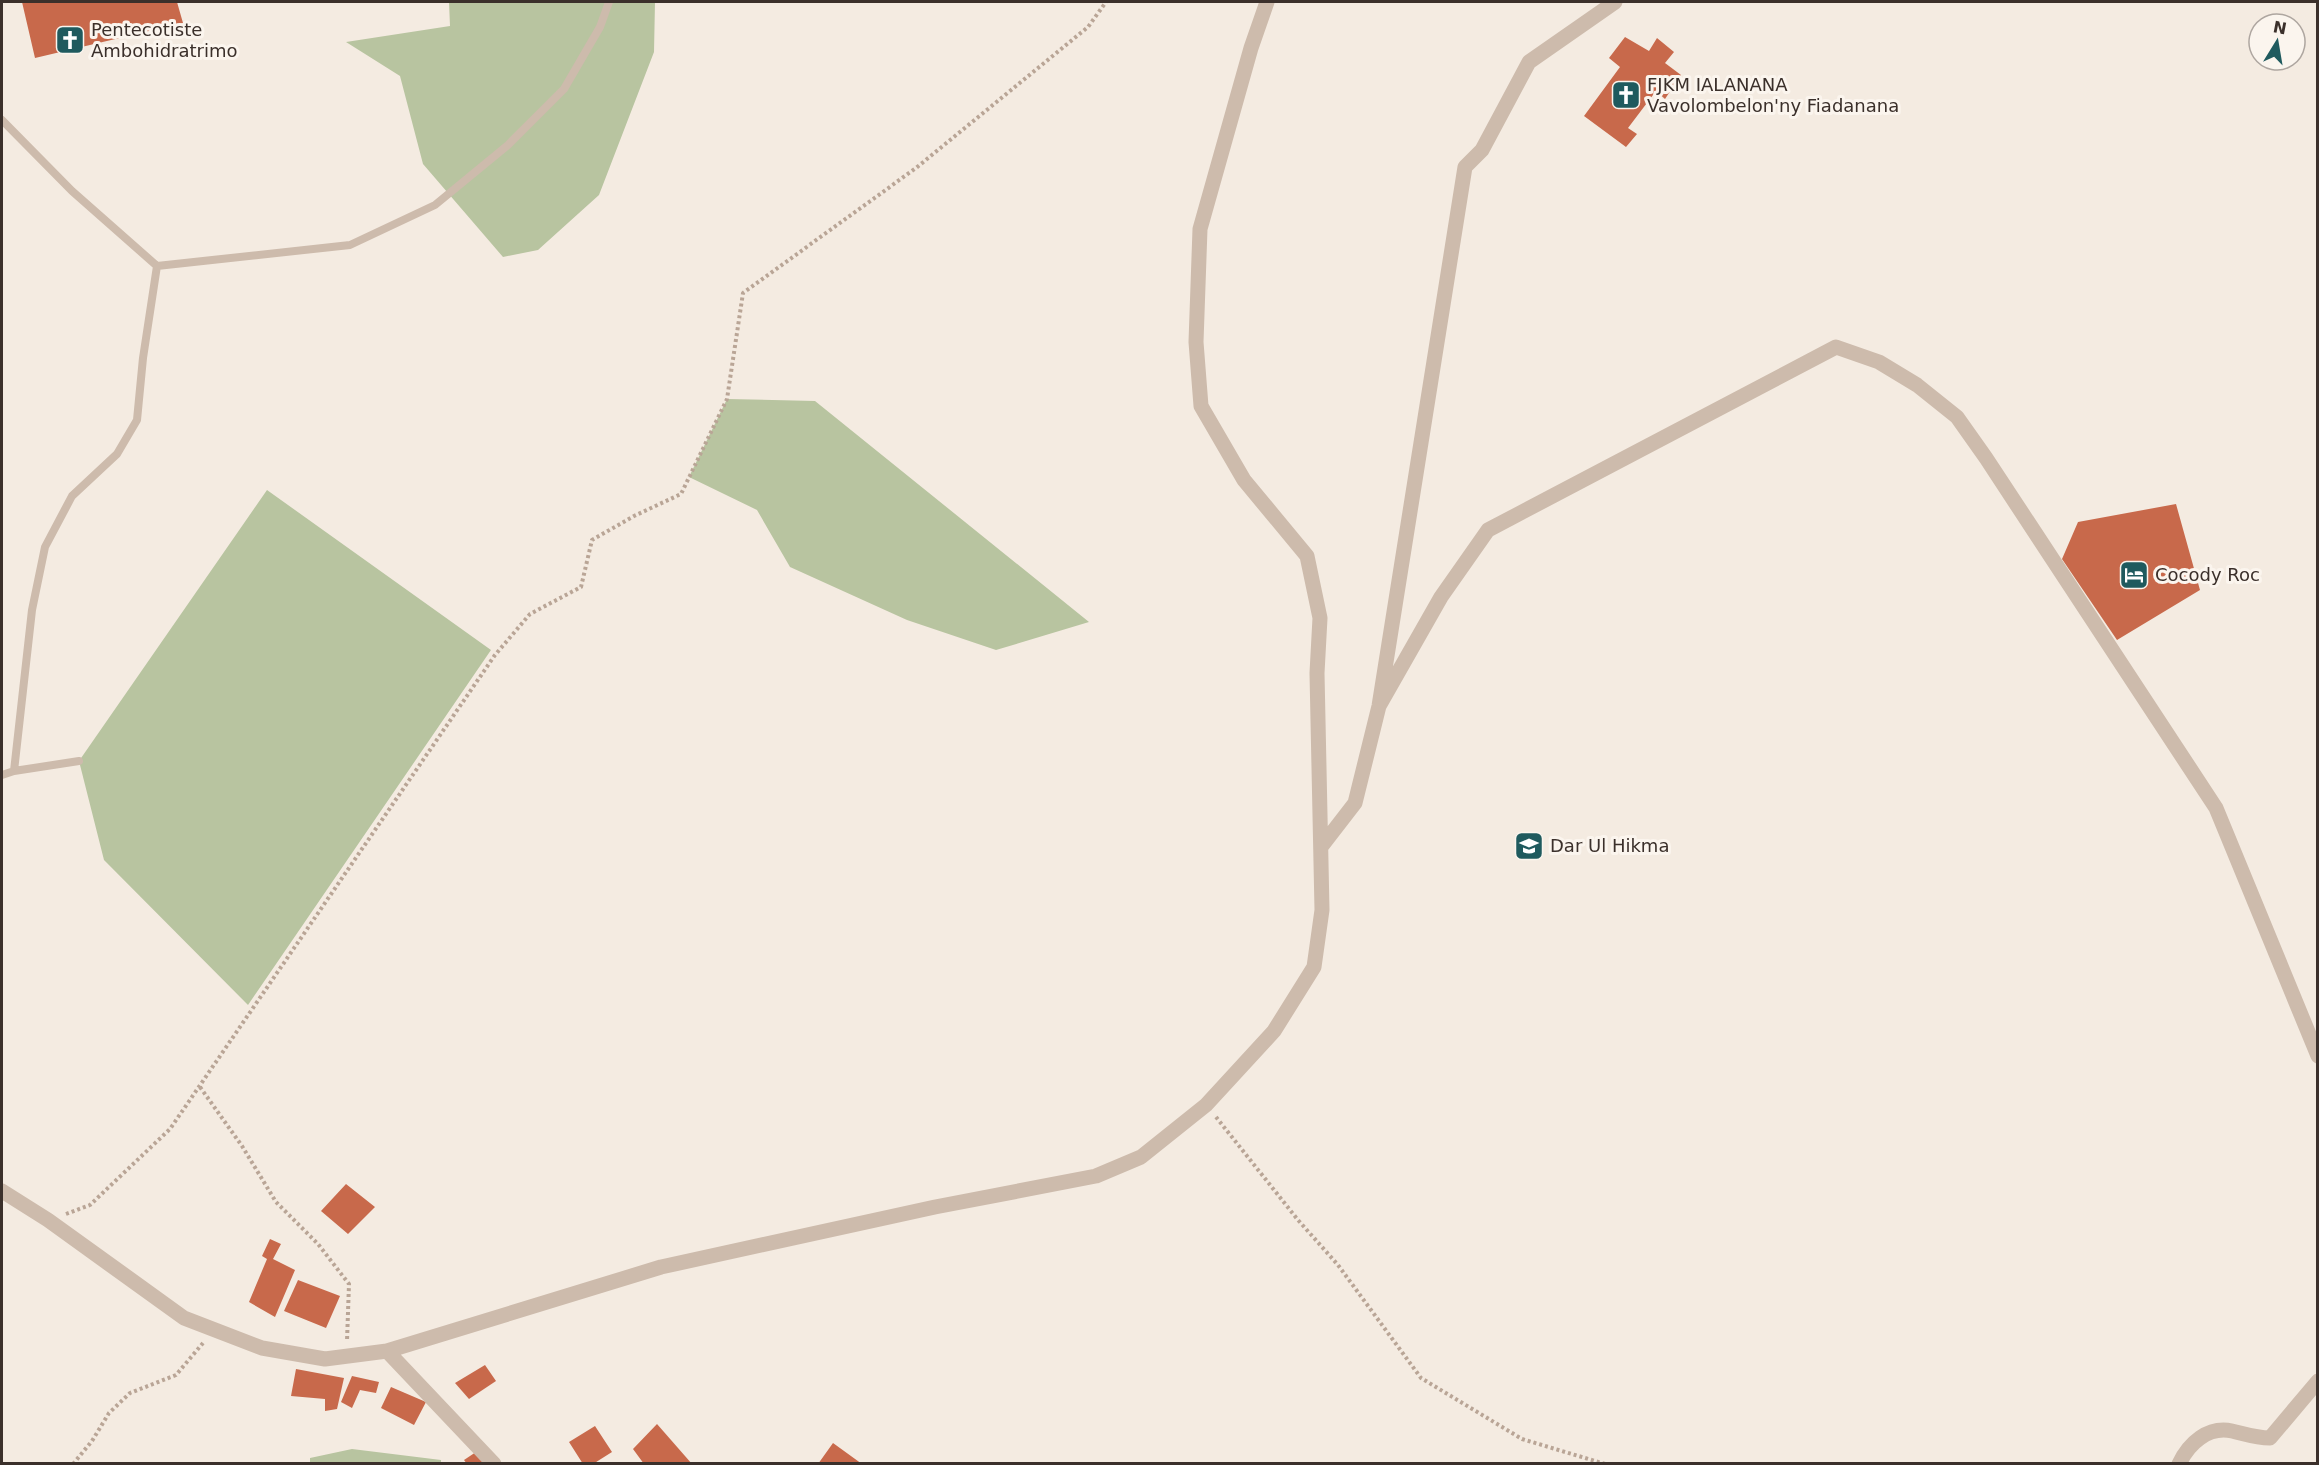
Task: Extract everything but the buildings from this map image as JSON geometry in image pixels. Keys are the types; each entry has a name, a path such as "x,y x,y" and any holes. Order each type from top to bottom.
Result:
{"street":[{"path":"2,1191 48,1220 184,1318 262,1348 325,1359 387,1351 661,1266 1096,1176 1141,1157 1206,1105 1274,1031 1314,967 1322,910 1317,673 1320,618 1306,556 1244,480 1201,406 1196,342 1200,229 1251,48 1267,2"},
{"path":"1321,847 1355,803 1379,706 1465,167 1482,150 1529,62 1615,2"},
{"path":"1379,706 1442,597 1488,530 1836,347 1879,362 1917,385 1957,417 2216,808 2318,1056"},
{"path":"387,1351 494,1464"},
{"path":"2179,1464 2197,1439 2213,1431 2230,1430 2257,1438 2270,1438 2318,1381"}],"lane":[{"path":"2,120 72,191 157,266 350,245 435,205 508,145 564,89 600,27 609,2"},
{"path":"14,771 32,610 45,547 72,496 117,454 137,420 143,358 157,266"},
{"path":"2,775 79,761"}],"path":[{"path":"48,1220 90,1205 170,1129 495,655 530,614 581,587 592,540 634,516 681,494 727,399 743,292 916,168 1088,27 1106,2"},
{"path":"200,1087 242,1146 276,1202 318,1244 349,1284 346,1356"},
{"path":"1206,1105 1298,1220 1338,1265 1420,1378 1522,1439 1605,1464"},
{"path":"73,1464 92,1441 109,1413 130,1393 176,1375 213,1331"}],"green space":[{"path":"449,2 655,2 654,52 599,195 538,250 503,257 423,164 400,76 346,42 450,26"},
{"path":"727,399 815,401 1089,622 996,650 907,620 790,567 757,510 689,477"},
{"path":"267,490 491,650 248,1005 104,860 79,761"},
{"path":"352,1449 441,1460 441,1463 310,1463 310,1458"}],"place":[{"name":"Pentecotiste Ambohidratrimo","path":"70,40"},
{"name":"FJKM IALANANA Vavolombelon'ny Fiadanana","path":"1626,95"},
{"name":"Cocody Roc","path":"2134,575"},
{"name":"Dar Ul Hikma","path":"1529,846"}]}
